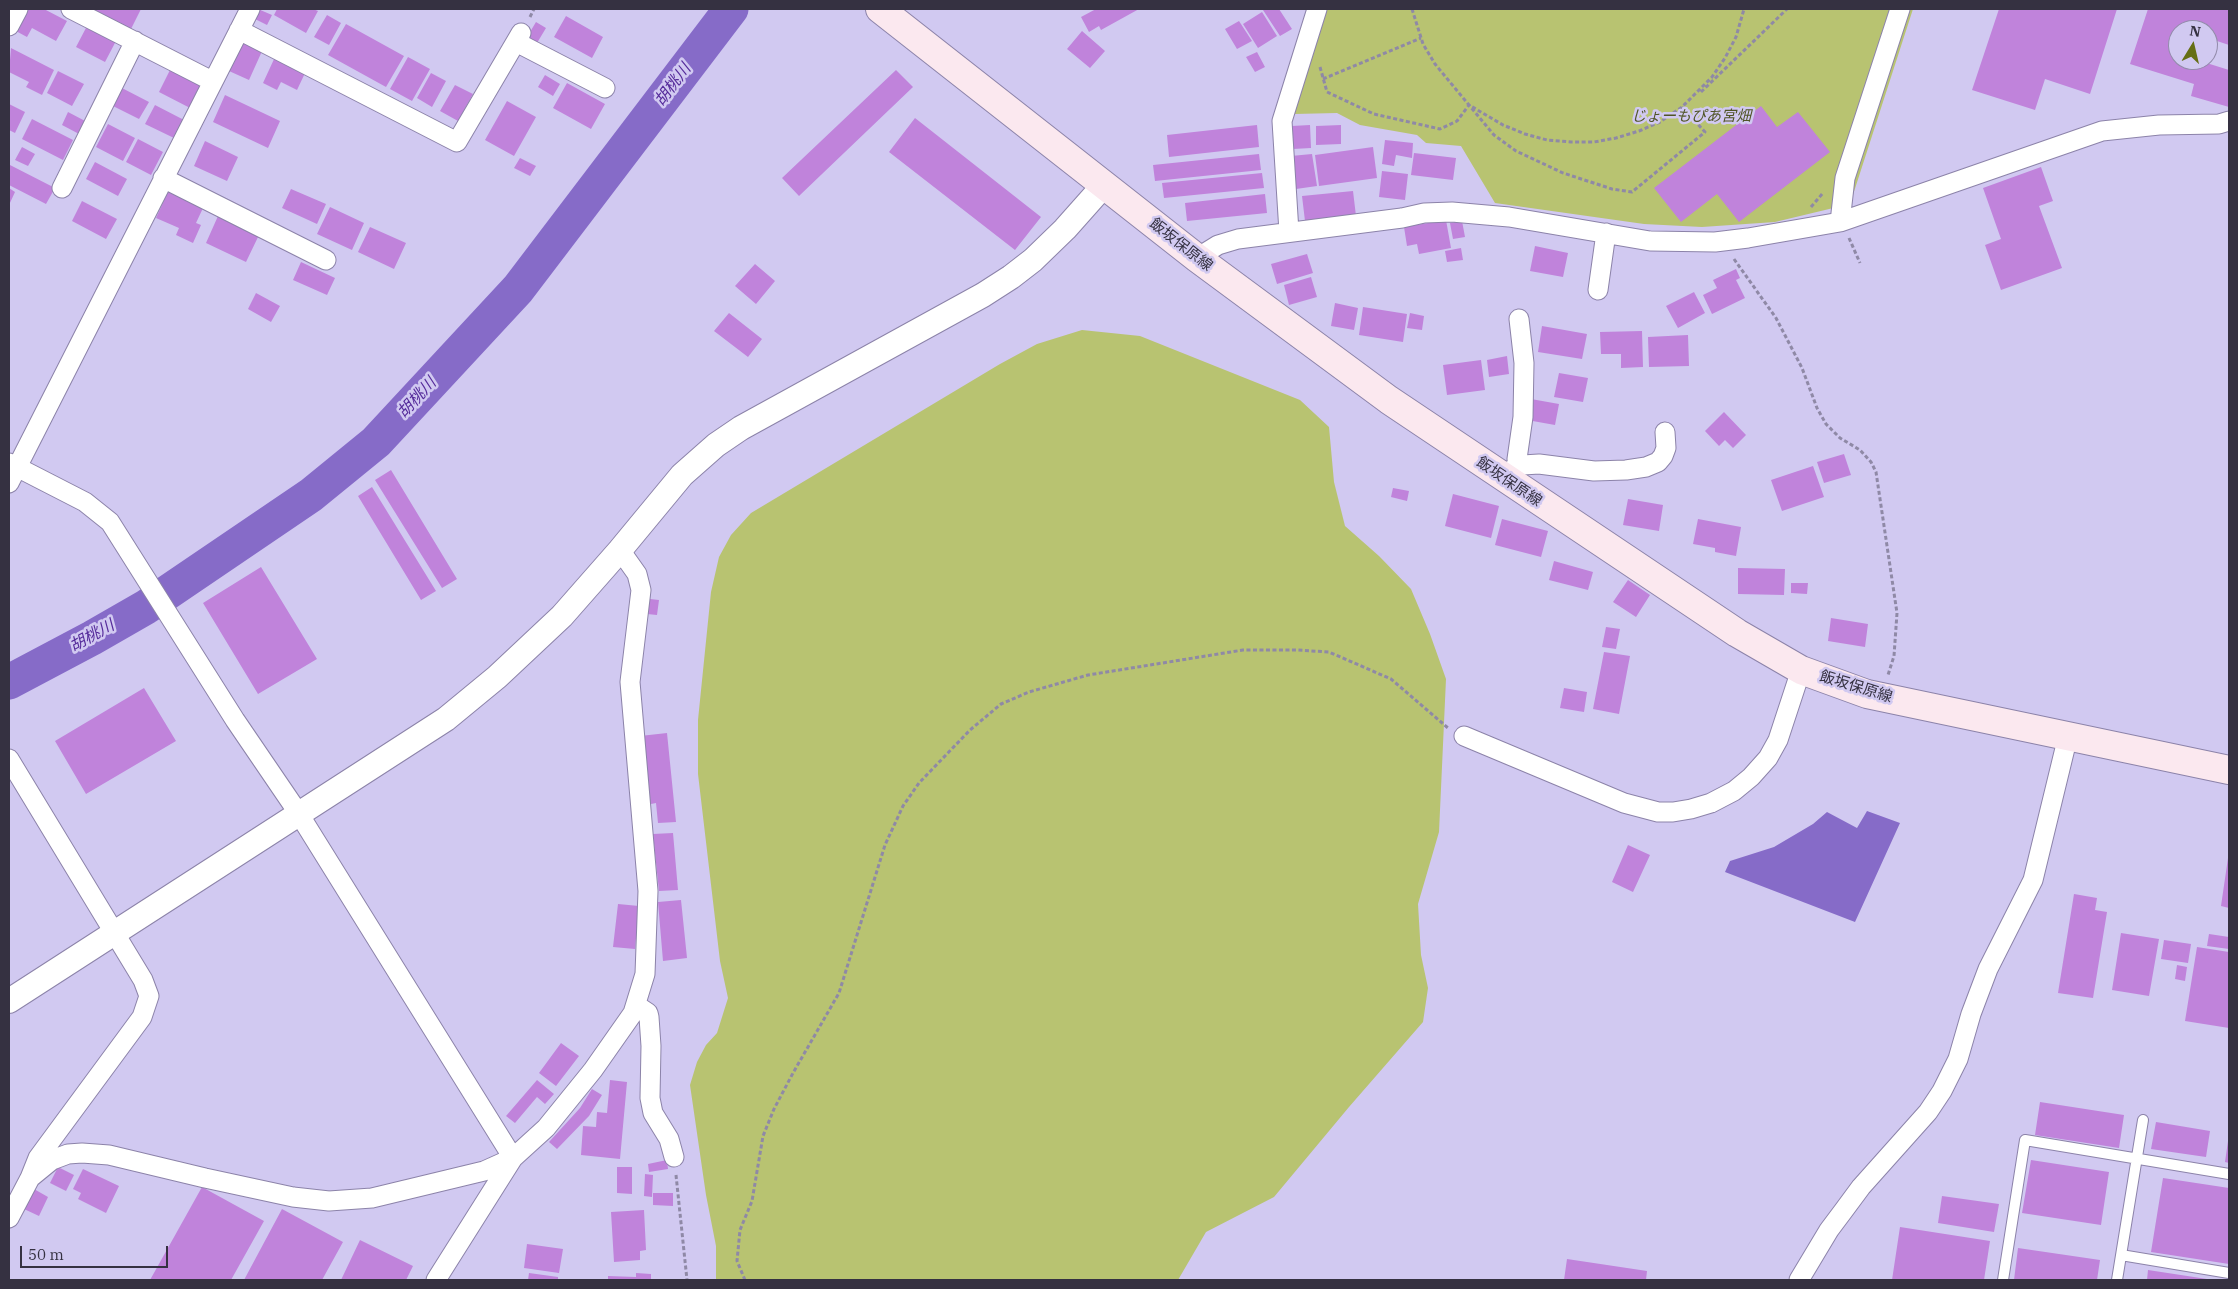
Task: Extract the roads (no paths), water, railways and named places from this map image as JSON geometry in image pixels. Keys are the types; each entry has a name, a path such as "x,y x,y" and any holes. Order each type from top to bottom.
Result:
{"main road":[{"name":"飯坂保原線","path":"880,9 1197,258 1389,400 1512,473 1737,634 1801,670 1867,694 2229,770"}],"street":[{"path":"9,26 18,9"},
{"path":"71,9 212,81"},
{"path":"250,9 11,471 85,502 110,522 235,720 299,814 513,1158"},
{"path":"1290,232 1282,121 1317,9"},
{"path":"1840,222 1845,178 1900,9"},
{"path":"239,30 457,142 518,37 605,88"},
{"path":"62,188 135,41"},
{"path":"1197,258 1218,245 1238,238 1402,218 1424,213 1452,212 1509,217 1650,241 1724,241 1840,222 2102,131 2159,125 2219,124 2229,121"},
{"path":"163,178 326,260"},
{"path":"9,1001 446,719 544,634 620,550 682,475 716,445 741,428 983,295 1011,277 1033,260 1065,229 1105,184"},
{"path":"1598,290 1606,233"},
{"path":"1512,473 1517,459 1523,417 1524,363 1519,319"},
{"path":"1512,473 1539,464 1610,471 1646,466 1658,462 1663,456 1666,448 1665,432"},
{"path":"30,1178 52,1160 76,1153 109,1155 293,1197 329,1201 372,1198 484,1171 513,1158 534,1140 562,1110 633,1013 645,974 648,890 630,682 641,590 637,574 620,550"},
{"path":"1464,736 1624,803 1658,812 1691,809 1711,803 1734,791 1751,777 1768,758 1781,731 1801,670"},
{"path":"1799,1280 1829,1230 1849,1202 1928,1112 1942,1091 1958,1060 1971,1014 1988,969 2032,880 2068,736"},
{"path":"9,759 148,990 149,996 147,1007 142,1017 38,1158 30,1178 9,1218"},
{"path":"636,1005 648,1013 650,1098 653,1113 669,1139 674,1157"},
{"path":"60,1127 61,1140 68,1149 76,1153"},
{"path":"436,1280 513,1158"}],"lane":[{"path":"2117,1280 2143,1120"},
{"path":"2003,1280 2026,1140 2229,1174"},
{"path":"2121,1256 2229,1273"}],"waterway":[{"name":"胡桃川","path":"9,682 146,607 311,495 376,442 518,289 731,9"}],"park label":[{"name":"じょーもぴあ宮畑","path":"1691,117"}]}
